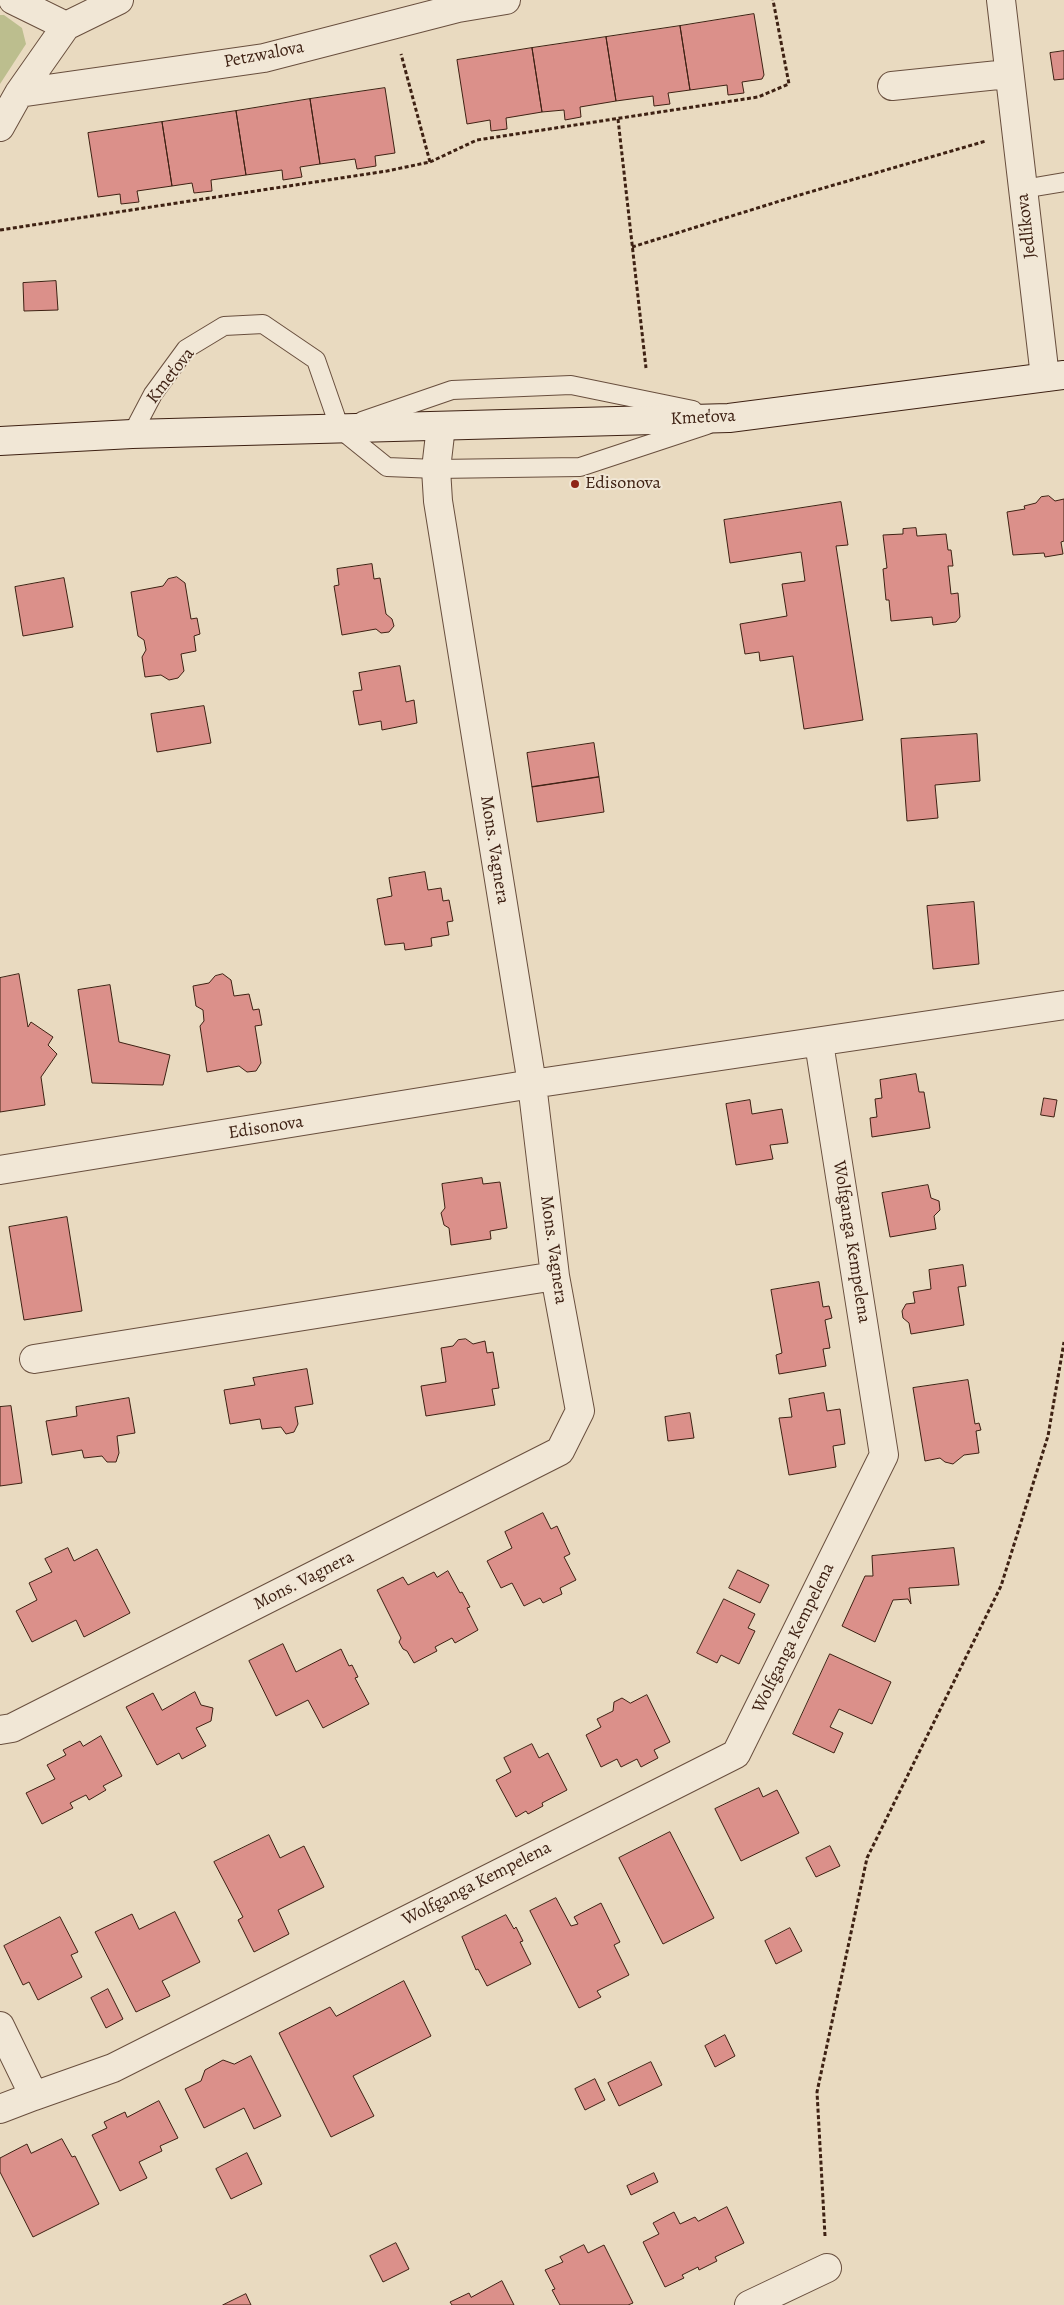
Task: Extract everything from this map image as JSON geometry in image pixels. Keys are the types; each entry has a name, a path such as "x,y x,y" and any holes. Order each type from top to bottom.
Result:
{"street":[{"path":"13,0 66,26"},
{"path":"0,127 19,93 66,26 119,0"},
{"name":"Petzwalova","path":"19,93 264,58 458,8 506,0"},
{"name":"Jedlíkova","path":"1001,0 1022,189 1055,376"},
{"path":"892,86 1008,74"},
{"name":"Kmeťova","path":"0,442 132,434 729,418 1055,376"},
{"name":"Mons. Vagnera","path":"0,1730 12,1728 560,1451 580,1411 555,1276 532,1084 438,501 436,469 441,426"},
{"path":"532,1084 1064,1005"},
{"name":"Wolfganga Kempelena","path":"0,2109 122,2063 736,1754 884,1455 819,1042"},
{"name":"Edisonova","path":"0,1170 532,1084"},
{"path":"34,1359 555,1276"},
{"path":"0,2026 34,2096"},
{"path":"749,2305 826,2268"}],"lane":[{"path":"1022,189 1064,182"},
{"name":"Kmeťova","path":"132,434 153,394 186,349 224,326 263,324 316,360 340,428"},
{"path":"340,428 452,390 571,384 729,418"},
{"path":"340,428 388,467 436,469 580,467 729,418"}],"path":[{"path":"0,230 387,171 430,162 477,140 758,97 789,84 773,0"},
{"path":"400,50 430,162"},
{"path":"618,119 646,368"},
{"path":"632,247 796,196 990,140"},
{"path":"826,2268 817,2092 866,1858 1001,1586 1048,1436 1064,1342"}],"green space":[{"path":"0,15 4,15 22,28 26,44 0,84"}],"building":[{"path":"754,14 764,75 762,79 742,82 744,93 728,95 727,85 690,90 680,26"},
{"path":"680,26 690,90 668,93 670,104 654,106 653,96 616,101 606,37"},
{"path":"606,37 616,101 580,107 581,117 565,120 564,110 542,112 532,48"},
{"path":"532,48 542,112 506,118 507,129 491,131 490,120 467,124 457,60"},
{"path":"1064,51 1064,79 1054,80 1050,53"},
{"path":"385,88 395,153 375,156 376,166 357,169 355,159 320,164 310,99"},
{"path":"310,99 320,164 300,167 302,177 283,180 282,170 246,175 236,111"},
{"path":"236,111 246,175 211,180 212,191 194,193 192,183 172,186 162,122"},
{"path":"162,122 172,186 137,191 139,202 121,204 120,194 98,197 88,133"},
{"path":"56,281 58,310 24,311 23,283"},
{"path":"1049,496 1055,501 1064,499 1064,541 1061,542 1063,554 1045,557 1044,553 1013,555 1007,512 1025,509 1024,506 1036,503 1041,497"},
{"path":"841,502 848,545 836,546 863,720 804,729 793,656 760,661 759,652 745,654 740,624 787,616 782,584 805,581 801,552 730,563 724,520"},
{"path":"916,528 917,536 946,534 953,566 948,566 951,594 958,593 960,617 956,622 933,625 932,617 891,621 889,600 886,600 883,569 887,568 883,535 903,534 903,529"},
{"path":"372,564 374,579 380,578 386,614 392,619 394,626 389,632 381,633 376,629 342,635 334,586 339,585 337,569"},
{"path":"177,577 185,583 191,619 197,618 200,634 194,636 196,651 181,654 184,671 178,678 169,680 161,675 145,677 142,657 146,650 144,640 138,636 131,592 163,586 168,579"},
{"path":"64,578 73,627 23,636 15,587"},
{"path":"400,666 406,702 414,700 417,723 382,730 381,721 359,725 353,691 362,690 359,673"},
{"path":"204,706 211,743 157,752 151,714"},
{"path":"977,734 980,781 935,785 938,818 907,821 901,739"},
{"path":"594,743 599,777 532,787 527,753"},
{"path":"599,777 604,812 537,822 532,787"},
{"path":"425,872 428,890 441,888 443,901 449,900 453,921 447,922 449,935 431,938 432,946 405,950 404,943 385,945 377,899 392,896 389,878"},
{"path":"974,902 979,964 933,969 927,906"},
{"path":"19,974 28,1027 31,1022 53,1037 48,1045 57,1054 41,1077 45,1105 0,1112 0,978"},
{"path":"223,974 231,980 234,996 249,994 253,1010 259,1009 262,1025 255,1026 261,1063 256,1071 247,1072 239,1066 207,1072 200,1026 204,1021 203,1010 196,1006 193,986 209,983 215,976"},
{"path":"110,985 119,1042 170,1055 163,1085 92,1083 78,990"},
{"path":"916,1074 919,1092 924,1092 930,1128 872,1137 870,1118 877,1117 875,1099 882,1098 880,1080"},
{"path":"1044,1098 1057,1100 1054,1117 1041,1115"},
{"path":"750,1100 752,1114 782,1109 788,1143 770,1145 773,1159 736,1165 726,1104"},
{"path":"482,1178 483,1184 500,1182 507,1228 490,1231 491,1239 451,1245 449,1228 444,1225 441,1213 445,1208 442,1184"},
{"path":"928,1185 931,1198 939,1201 940,1210 934,1216 936,1229 890,1237 882,1193"},
{"path":"67,1217 82,1311 24,1320 9,1227"},
{"path":"963,1265 966,1286 958,1287 964,1325 911,1334 909,1323 903,1318 902,1311 906,1304 915,1303 913,1292 931,1289 929,1270"},
{"path":"819,1282 823,1307 829,1306 832,1318 825,1320 830,1348 823,1349 826,1366 779,1374 776,1355 782,1353 771,1290"},
{"path":"466,1339 473,1344 485,1341 487,1353 493,1352 499,1388 492,1389 495,1405 426,1416 421,1386 446,1382 441,1348 453,1346 458,1340"},
{"path":"307,1369 313,1404 295,1407 298,1424 294,1432 286,1434 281,1427 262,1429 260,1419 230,1424 224,1390 255,1385 253,1378"},
{"path":"968,1380 975,1424 979,1423 981,1430 976,1431 979,1453 964,1455 953,1464 945,1462 940,1458 925,1461 913,1388"},
{"path":"824,1393 827,1411 840,1409 845,1444 833,1446 836,1467 789,1475 779,1418 792,1417 789,1399"},
{"path":"129,1398 135,1433 117,1436 119,1453 116,1462 107,1462 102,1456 84,1458 82,1450 52,1455 46,1421 77,1416 76,1407"},
{"path":"11,1406 22,1483 0,1486 0,1407"},
{"path":"690,1413 694,1438 668,1441 665,1417"},
{"path":"543,1513 551,1529 557,1526 570,1554 564,1557 576,1580 560,1588 562,1594 543,1603 540,1598 524,1606 512,1583 501,1588 487,1561 512,1548 505,1532"},
{"path":"68,1548 74,1561 97,1549 130,1613 84,1637 76,1620 32,1642 16,1611 37,1600 29,1583 52,1572 45,1559"},
{"path":"954,1548 959,1585 909,1588 911,1604 908,1599 893,1600 875,1642 842,1626 865,1576 873,1576 872,1556"},
{"path":"738,1570 769,1585 760,1603 729,1588"},
{"path":"448,1571 470,1607 467,1608 478,1630 455,1643 452,1638 435,1647 437,1651 414,1663 399,1642 401,1638 377,1590 403,1577 408,1585 434,1572 437,1577"},
{"path":"724,1599 755,1614 748,1628 755,1631 739,1664 721,1655 717,1663 697,1653"},
{"path":"283,1644 296,1672 341,1649 349,1666 352,1665 358,1677 355,1678 369,1704 323,1728 308,1700 276,1716 249,1661"},
{"path":"830,1654 891,1682 872,1724 839,1709 830,1727 843,1733 834,1753 793,1734"},
{"path":"195,1692 201,1705 213,1708 211,1721 196,1728 206,1746 182,1759 179,1753 157,1765 126,1707 153,1693 162,1710"},
{"path":"647,1695 670,1742 654,1750 658,1758 641,1767 637,1759 621,1767 617,1759 601,1767 586,1735 601,1727 597,1719 613,1711 614,1702 622,1698 630,1703"},
{"path":"101,1736 122,1776 103,1786 106,1790 89,1800 86,1795 70,1803 73,1808 42,1824 26,1793 55,1779 47,1765 66,1755 63,1750 80,1741 83,1746"},
{"path":"532,1744 539,1758 548,1753 567,1790 542,1803 543,1806 528,1814 526,1811 516,1817 496,1780 511,1772 504,1758"},
{"path":"759,1788 763,1797 777,1790 799,1833 741,1861 715,1809"},
{"path":"670,1832 714,1918 663,1944 619,1858"},
{"path":"269,1835 280,1858 304,1846 324,1887 278,1910 289,1934 254,1952 238,1920 243,1917 214,1862"},
{"path":"830,1846 840,1866 816,1877 806,1858"},
{"path":"556,1898 571,1926 578,1924 574,1917 601,1903 620,1942 614,1945 629,1975 597,1991 601,1997 579,2008 530,1911"},
{"path":"175,1912 200,1962 162,1981 170,1996 136,2012 95,1932 132,1914 139,1929"},
{"path":"506,1915 514,1929 516,1927 523,1941 520,1942 531,1964 487,1986 478,1969 476,1970 462,1937"},
{"path":"60,1917 78,1952 71,1955 82,1977 38,2000 29,1982 23,1985 4,1946"},
{"path":"790,1928 802,1951 776,1964 765,1941"},
{"path":"404,1981 431,2036 353,2076 374,2116 331,2137 279,2033 330,2007 336,2016"},
{"path":"108,1989 123,2019 106,2028 91,1998"},
{"path":"725,2035 735,2056 715,2067 705,2046"},
{"path":"251,2056 281,2116 254,2129 244,2108 204,2128 185,2089 201,2081 205,2070 223,2060 234,2064"},
{"path":"651,2062 662,2085 619,2106 608,2083"},
{"path":"595,2079 605,2100 585,2110 575,2089"},
{"path":"159,2101 178,2138 160,2146 162,2151 139,2162 147,2178 120,2191 92,2135 107,2128 104,2122 125,2112 127,2117"},
{"path":"62,2139 72,2157 75,2156 99,2204 33,2237 0,2172 0,2158 27,2144 31,2153"},
{"path":"247,2153 262,2184 231,2199 216,2169"},
{"path":"654,2173 658,2182 631,2195 627,2186"},
{"path":"727,2207 744,2243 715,2257 717,2261 699,2270 698,2267 682,2275 684,2278 665,2287 643,2242 659,2234 653,2223 674,2212 680,2224 695,2217 698,2221"},
{"path":"396,2243 409,2269 383,2282 370,2256"},
{"path":"584,2245 588,2253 604,2245 633,2303 628,2305 560,2305 552,2290 555,2289 545,2270 563,2262 560,2257"},
{"path":"502,2281 514,2305 452,2305 450,2302 469,2293 471,2297"},
{"path":"246,2294 251,2305 223,2305"}],"place":[{"name":"Edisonova","path":"575,484"}]}
